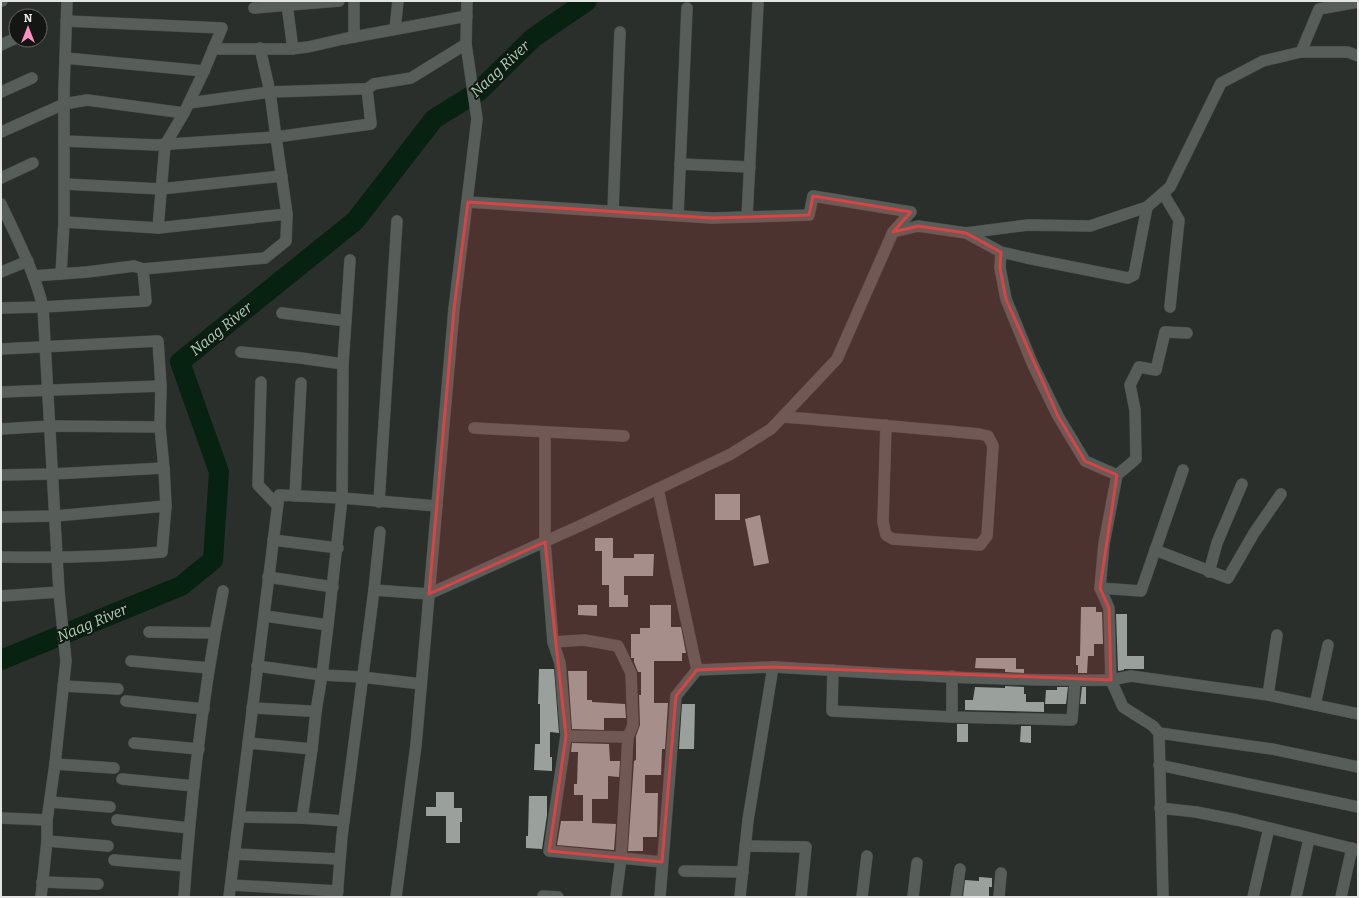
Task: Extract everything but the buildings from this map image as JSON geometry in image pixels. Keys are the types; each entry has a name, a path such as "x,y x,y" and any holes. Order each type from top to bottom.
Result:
{"street":[{"path":"61,274 64,222 64,104 67,1"},
{"path":"254,8 272,4 287,5 339,1"},
{"path":"354,1 354,37"},
{"path":"395,29 398,1"},
{"path":"396,897 416,745 454,309 477,119 466,44 467,1"},
{"path":"1301,52 1319,9 1358,2"},
{"path":"747,217 758,4"},
{"path":"287,5 292,48"},
{"path":"678,215 687,8"},
{"path":"213,49 308,47 467,16"},
{"path":"66,21 222,28 204,71 186,108 165,145 158,228"},
{"path":"613,212 620,32"},
{"path":"1,132 64,104 87,100 186,108 270,92 367,89 374,84 411,78 466,44"},
{"path":"33,276 87,272 134,266 143,269 265,258 286,241 287,214 282,176 270,92 260,48"},
{"path":"893,232 918,226 966,233 1028,225 1090,226 1147,207 1170,188 1221,83 1263,61 1301,52 1348,52 1358,56"},
{"path":"65,58 204,71"},
{"path":"1,92 32,78"},
{"path":"64,141 165,145 276,136 371,124 367,89"},
{"path":"1,178 33,163"},
{"path":"680,164 750,167"},
{"path":"64,184 161,189 282,176"},
{"path":"1163,193 1179,220 1170,307"},
{"path":"374,590 429,594 545,542 731,454 771,429 784,417 837,359 893,232 911,212 813,196 809,215 712,218 468,202"},
{"path":"1,204 28,261 43,307 49,390 59,592 66,661 55,764 47,820 47,841 41,897"},
{"path":"966,233 1001,252 1128,278 1134,274 1147,207"},
{"path":"64,222 158,228 287,214"},
{"path":"379,502 397,221"},
{"path":"1001,252 1000,268 1006,299 1033,365 1058,416 1085,461 1117,476"},
{"path":"302,818 338,548 342,498 343,364 350,260"},
{"path":"1,272 28,261"},
{"path":"1,308 146,301 143,269"},
{"path":"282,313 346,321"},
{"path":"1186,333 1166,332 1156,370 1139,367 1130,385 1135,410 1136,459 1117,476 1104,544 1100,588 1110,608 1111,680 1123,707 1152,726 1159,733 1272,749 1358,767"},
{"path":"1,349 158,341 161,386 160,427 166,506 162,552 117,556 57,558 1,557"},
{"path":"241,352 343,364"},
{"path":"261,382 258,485 278,505"},
{"path":"295,496 301,383"},
{"path":"1,392 161,386"},
{"path":"784,417 886,425 988,436 993,446 987,536 980,545 893,539 886,535 883,522 886,425"},
{"path":"1,430 51,426 160,427"},
{"path":"474,428 624,436"},
{"path":"545,432 545,542 554,642 560,663 566,736 549,851 662,862"},
{"path":"1,474 53,474 164,468"},
{"path":"1100,588 1141,591 1183,470"},
{"path":"1209,572 1217,543 1242,484"},
{"path":"658,489 697,670"},
{"path":"1155,550 1209,572 1228,578 1254,533 1281,494"},
{"path":"229,897 279,495 342,498 437,506"},
{"path":"1,517 55,516 166,506"},
{"path":"230,885 338,894 344,821 374,590 380,532"},
{"path":"273,540 338,548"},
{"path":"268,577 333,587"},
{"path":"184,897 189,828 194,786 215,633 223,591"},
{"path":"1,596 59,592"},
{"path":"265,616 328,625"},
{"path":"149,632 215,633"},
{"path":"1268,695 1277,635"},
{"path":"554,642 584,640 618,646 631,673 633,726 628,737 621,858 616,897"},
{"path":"1316,704 1328,645"},
{"path":"131,662 210,668"},
{"path":"257,666 322,675 362,677 421,684"},
{"path":"740,897 745,846 774,667"},
{"path":"660,897 676,696 697,670 774,667 1076,681 1111,680 1131,676 1268,695 1358,714"},
{"path":"833,670 832,711 952,717 1072,720 1076,681"},
{"path":"952,676 952,717"},
{"path":"63,686 118,689"},
{"path":"126,702 204,709"},
{"path":"252,708 316,711"},
{"path":"1159,733 1160,808 1164,897"},
{"path":"566,736 628,737"},
{"path":"134,743 199,749"},
{"path":"248,743 312,749"},
{"path":"55,764 114,768"},
{"path":"1159,765 1358,807"},
{"path":"122,780 194,786"},
{"path":"50,802 110,807"},
{"path":"1160,808 1196,812 1355,849 1341,897"},
{"path":"239,817 302,818 344,821"},
{"path":"1,818 47,820"},
{"path":"117,820 189,828"},
{"path":"1253,897 1269,828"},
{"path":"1296,897 1309,839"},
{"path":"47,841 108,846"},
{"path":"745,846 806,847 801,897"},
{"path":"234,854 340,859"},
{"path":"862,897 867,856"},
{"path":"114,860 186,866"},
{"path":"913,897 917,863"},
{"path":"956,897 960,869"},
{"path":"684,871 743,872"},
{"path":"999,897 1001,873"},
{"path":"42,882 98,884"},
{"path":"543,896 558,897"}],"highlighted area":[{"path":"813,196 911,212 893,232 918,226 966,233 1001,252 1000,268 1006,299 1058,416 1085,461 1117,475 1100,588 1109,608 1111,680 773,667 697,670 676,696 662,862 549,851 566,736 545,542 429,594 454,309 468,202 712,218 809,215"}],"waterway":[{"name":"Naag River","path":"1,660 181,586 213,560 219,472 180,362 355,221 434,119 479,91 533,38 587,1"}]}
